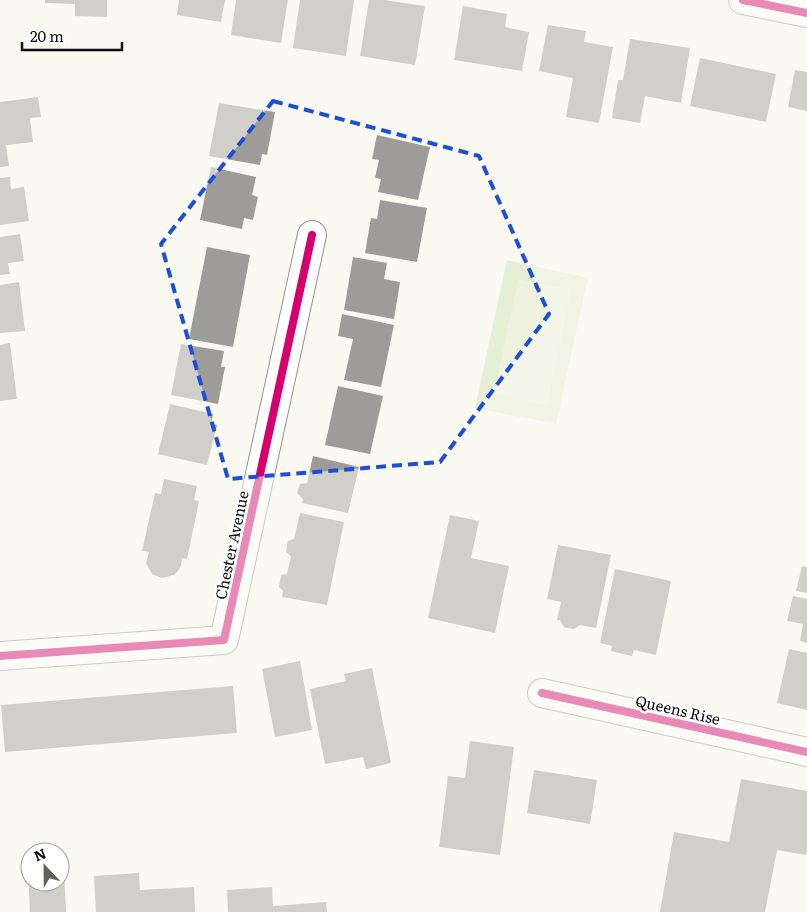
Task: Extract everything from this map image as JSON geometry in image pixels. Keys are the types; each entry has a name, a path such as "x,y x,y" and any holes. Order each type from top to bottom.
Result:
{"street":[{"path":"743,0 807,14"},
{"name":"Chester Avenue","path":"0,656 224,640 312,235"},
{"name":"Queens Rise","path":"542,693 807,752"}],"highlighted area":[{"path":"273,101 479,156 549,314 440,462 228,479 161,244"}],"green space":[{"path":"507,260 588,278 556,424 475,408"},
{"path":"518,279 571,290 547,405 494,394"}],"building":[{"path":"45,0 107,0 107,17 75,16 75,4 45,3"},
{"path":"179,0 225,0 221,22 177,15"},
{"path":"236,0 288,0 281,43 231,35"},
{"path":"300,0 354,0 346,56 293,48"},
{"path":"369,0 384,0 425,6 415,65 360,56"},
{"path":"463,6 507,14 505,27 529,32 522,71 454,60"},
{"path":"548,25 586,31 584,42 613,47 599,123 566,117 573,78 539,71"},
{"path":"630,39 690,48 681,103 645,96 640,123 612,118 618,80 623,80"},
{"path":"700,58 776,74 766,122 690,106"},
{"path":"795,70 807,72 807,111 788,107"},
{"path":"38,97 41,117 30,118 33,142 6,145 9,166 0,167 0,102"},
{"path":"219,103 275,112 267,155 262,154 260,165 209,156"},
{"path":"377,135 430,147 418,200 378,192 381,179 375,178 379,160 372,159"},
{"path":"211,167 256,177 252,195 258,197 253,220 244,218 242,229 200,220"},
{"path":"10,177 11,189 24,187 29,221 0,225 0,178"},
{"path":"380,200 427,208 417,262 365,253 371,218 377,219"},
{"path":"20,234 24,261 8,263 10,274 0,275 0,237"},
{"path":"207,247 250,255 233,347 189,339"},
{"path":"353,257 387,263 384,279 400,282 394,319 344,310"},
{"path":"19,282 25,331 0,333 0,285"},
{"path":"342,314 394,325 381,387 344,380 353,339 338,336"},
{"path":"10,343 17,399 0,401 0,345"},
{"path":"181,344 224,351 221,367 225,367 218,404 171,395"},
{"path":"338,386 383,396 370,454 325,445"},
{"path":"170,404 213,414 211,424 217,425 207,465 158,454"},
{"path":"313,456 359,467 348,513 302,503 303,499 297,493 300,484 307,483"},
{"path":"164,479 197,486 194,500 199,501 187,559 182,558 181,566 174,575 162,578 152,574 146,563 149,552 142,551 155,493 161,494"},
{"path":"300,513 344,522 327,605 282,597 283,591 279,587 281,575 287,574 291,556 286,552 288,541 294,539"},
{"path":"450,515 479,521 471,558 509,566 495,633 428,618"},
{"path":"558,545 611,555 596,628 580,625 574,629 564,627 560,620 557,620 561,602 547,599"},
{"path":"802,566 807,567 807,593 796,591"},
{"path":"615,569 671,581 656,655 634,650 632,656 611,651 612,646 600,643"},
{"path":"793,596 807,599 807,643 800,641 803,624 787,621"},
{"path":"789,649 807,653 807,710 777,703"},
{"path":"300,661 312,730 275,737 262,669"},
{"path":"372,668 391,763 366,769 363,757 325,764 310,689 346,681 344,674"},
{"path":"233,686 237,733 5,752 1,705"},
{"path":"470,741 514,747 500,855 439,847 448,776 465,778"},
{"path":"534,770 597,780 590,824 527,813"},
{"path":"741,779 807,791 806,855 777,850 765,912 660,912 674,832 729,842"},
{"path":"139,873 140,890 194,887 195,912 96,912 94,876"},
{"path":"272,887 273,906 326,902 327,912 228,912 227,890"},
{"path":"29,892 65,892 66,912 30,912"}],"cycle path":[{"path":"743,0 807,13"},
{"path":"0,656 224,640 312,235"},
{"path":"542,693 807,752"}]}
